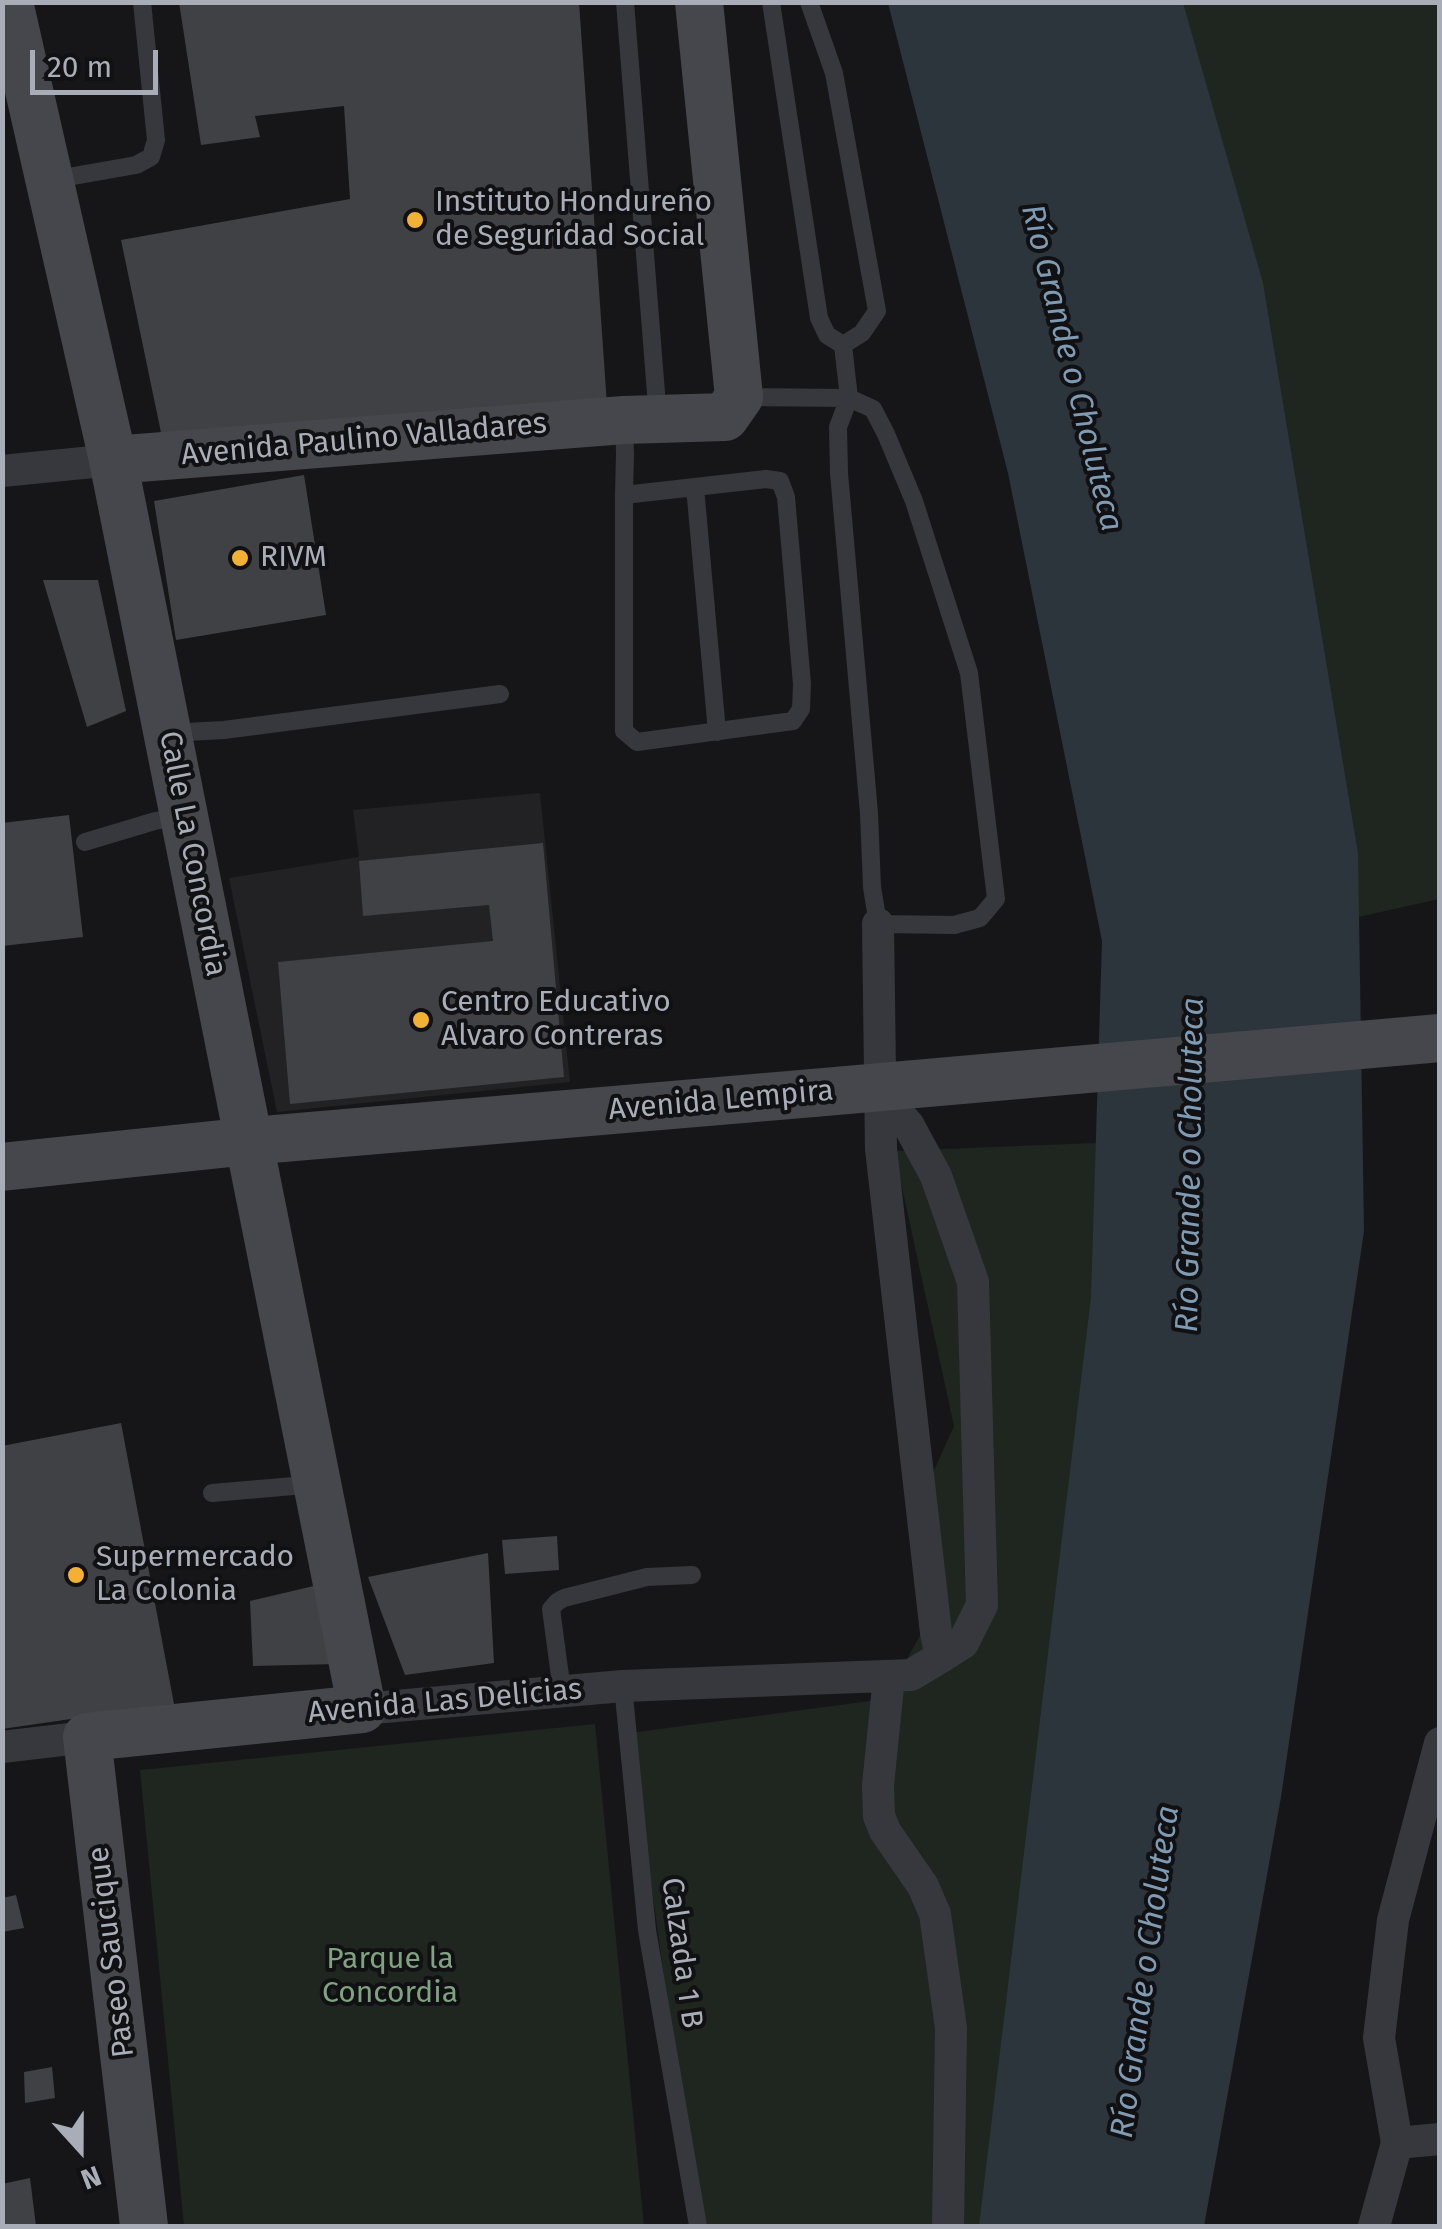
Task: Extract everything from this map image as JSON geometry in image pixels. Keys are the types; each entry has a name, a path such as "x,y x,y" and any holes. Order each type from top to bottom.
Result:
{"main road":[{"name":"Calle La Concordia","path":"9,2 114,460 362,1709"},
{"path":"698,2 732,407"},
{"name":"Avenida Paulino Valladares","path":"114,460 641,419 732,407"},
{"name":"Avenida Lempira","path":"2,1167 250,1141 1440,1038"},
{"name":"Avenida Las Delicias","path":"87,1737 362,1709"},
{"name":"Paseo Saucique","path":"87,1737 144,2226"}],"street":[{"name":"Avenida Paulino Valladares","path":"2,470 114,460"},
{"path":"878,924 880,1149 941,1656 964,1643 982,1605 972,1282 936,1176 909,1126 880,1092"},
{"name":"Avenida Las Delicias","path":"362,1709 623,1686 911,1675 941,1656"},
{"path":"889,1676 878,1785 879,1816 923,1886 935,1914 950,2028 948,2226"},
{"name":"Avenida Las Delicias","path":"2,1747 87,1737"},
{"path":"1374,2226 1397,2143 1380,2038 1392,1920 1440,1744"},
{"path":"1397,2143 1440,2139"}],"lane":[{"path":"50,180 136,164 151,156 156,140 142,2"},
{"path":"624,495 766,479 780,481 786,497 802,684 801,708 793,722 637,742 624,731 624,495 641,419 625,2"},
{"path":"772,2 819,318 827,335 843,345"},
{"path":"809,2 834,73 876,311 862,332 843,345"},
{"path":"732,407 849,398 874,409 914,500 969,673 996,899 980,918 954,924 878,924 839,473 838,427 849,398 843,345"},
{"path":"695,487 717,732"},
{"path":"168,732 224,730 500,694"},
{"path":"86,842 155,820 184,816"},
{"path":"212,1493 317,1484"},
{"path":"562,1691 551,1610 557,1602 647,1577 692,1574"},
{"name":"Calzada 1 B","path":"623,1686 647,1930 698,2226"}],"shaded area":[{"name":"Centro Educativo Alvaro Contreras","path":"540,793 570,1082 277,1112 229,878 359,857 353,810"}],"green space":[{"path":"1044,3 1439,3 1439,899 1278,935"},
{"path":"1170,1140 1022,2226 699,2226 630,1733 885,1699 923,1630 919,1504 954,1426 894,1151"},
{"name":"Parque la Concordia","path":"595,1724 644,2226 184,2226 140,1770"}],"water":[{"name":"Río Grande o Choluteca","path":"888,3 1183,3 1263,283 1358,853 1364,1231 1281,1797 1204,2226 979,2226 1091,1297 1102,941 1008,473"}],"building":[{"name":"Instituto Hondureño de Seguridad Social","path":"179,2 579,2 607,405 164,447 121,240 350,199 344,106 255,116 260,137 201,145"},
{"name":"RIVM","path":"304,475 326,615 176,640 154,501"},
{"path":"43,580 98,580 126,711 87,727"},
{"path":"69,815 83,937 2,946 2,823"},
{"name":"Centro Educativo Alvaro Contreras","path":"543,843 564,1077 290,1104 278,962 493,941 489,905 363,916 359,861"},
{"name":"Supermercado La Colonia","path":"121,1423 174,1704 2,1729 2,1446"},
{"path":"557,1536 559,1570 505,1574 502,1540"},
{"path":"488,1553 494,1663 405,1675 368,1577"},
{"path":"322,1584 337,1664 253,1666 250,1601"},
{"path":"16,1895 24,1928 2,1932 2,1898"},
{"path":"52,2067 55,2098 25,2103 24,2072"},
{"path":"30,2178 36,2226 2,2226 2,2184"}],"place":[{"name":"Instituto Hondureño de Seguridad Social","path":"415,220"},
{"name":"RIVM","path":"240,558"},
{"name":"Centro Educativo Alvaro Contreras","path":"421,1020"},
{"name":"Supermercado La Colonia","path":"76,1575"}]}
